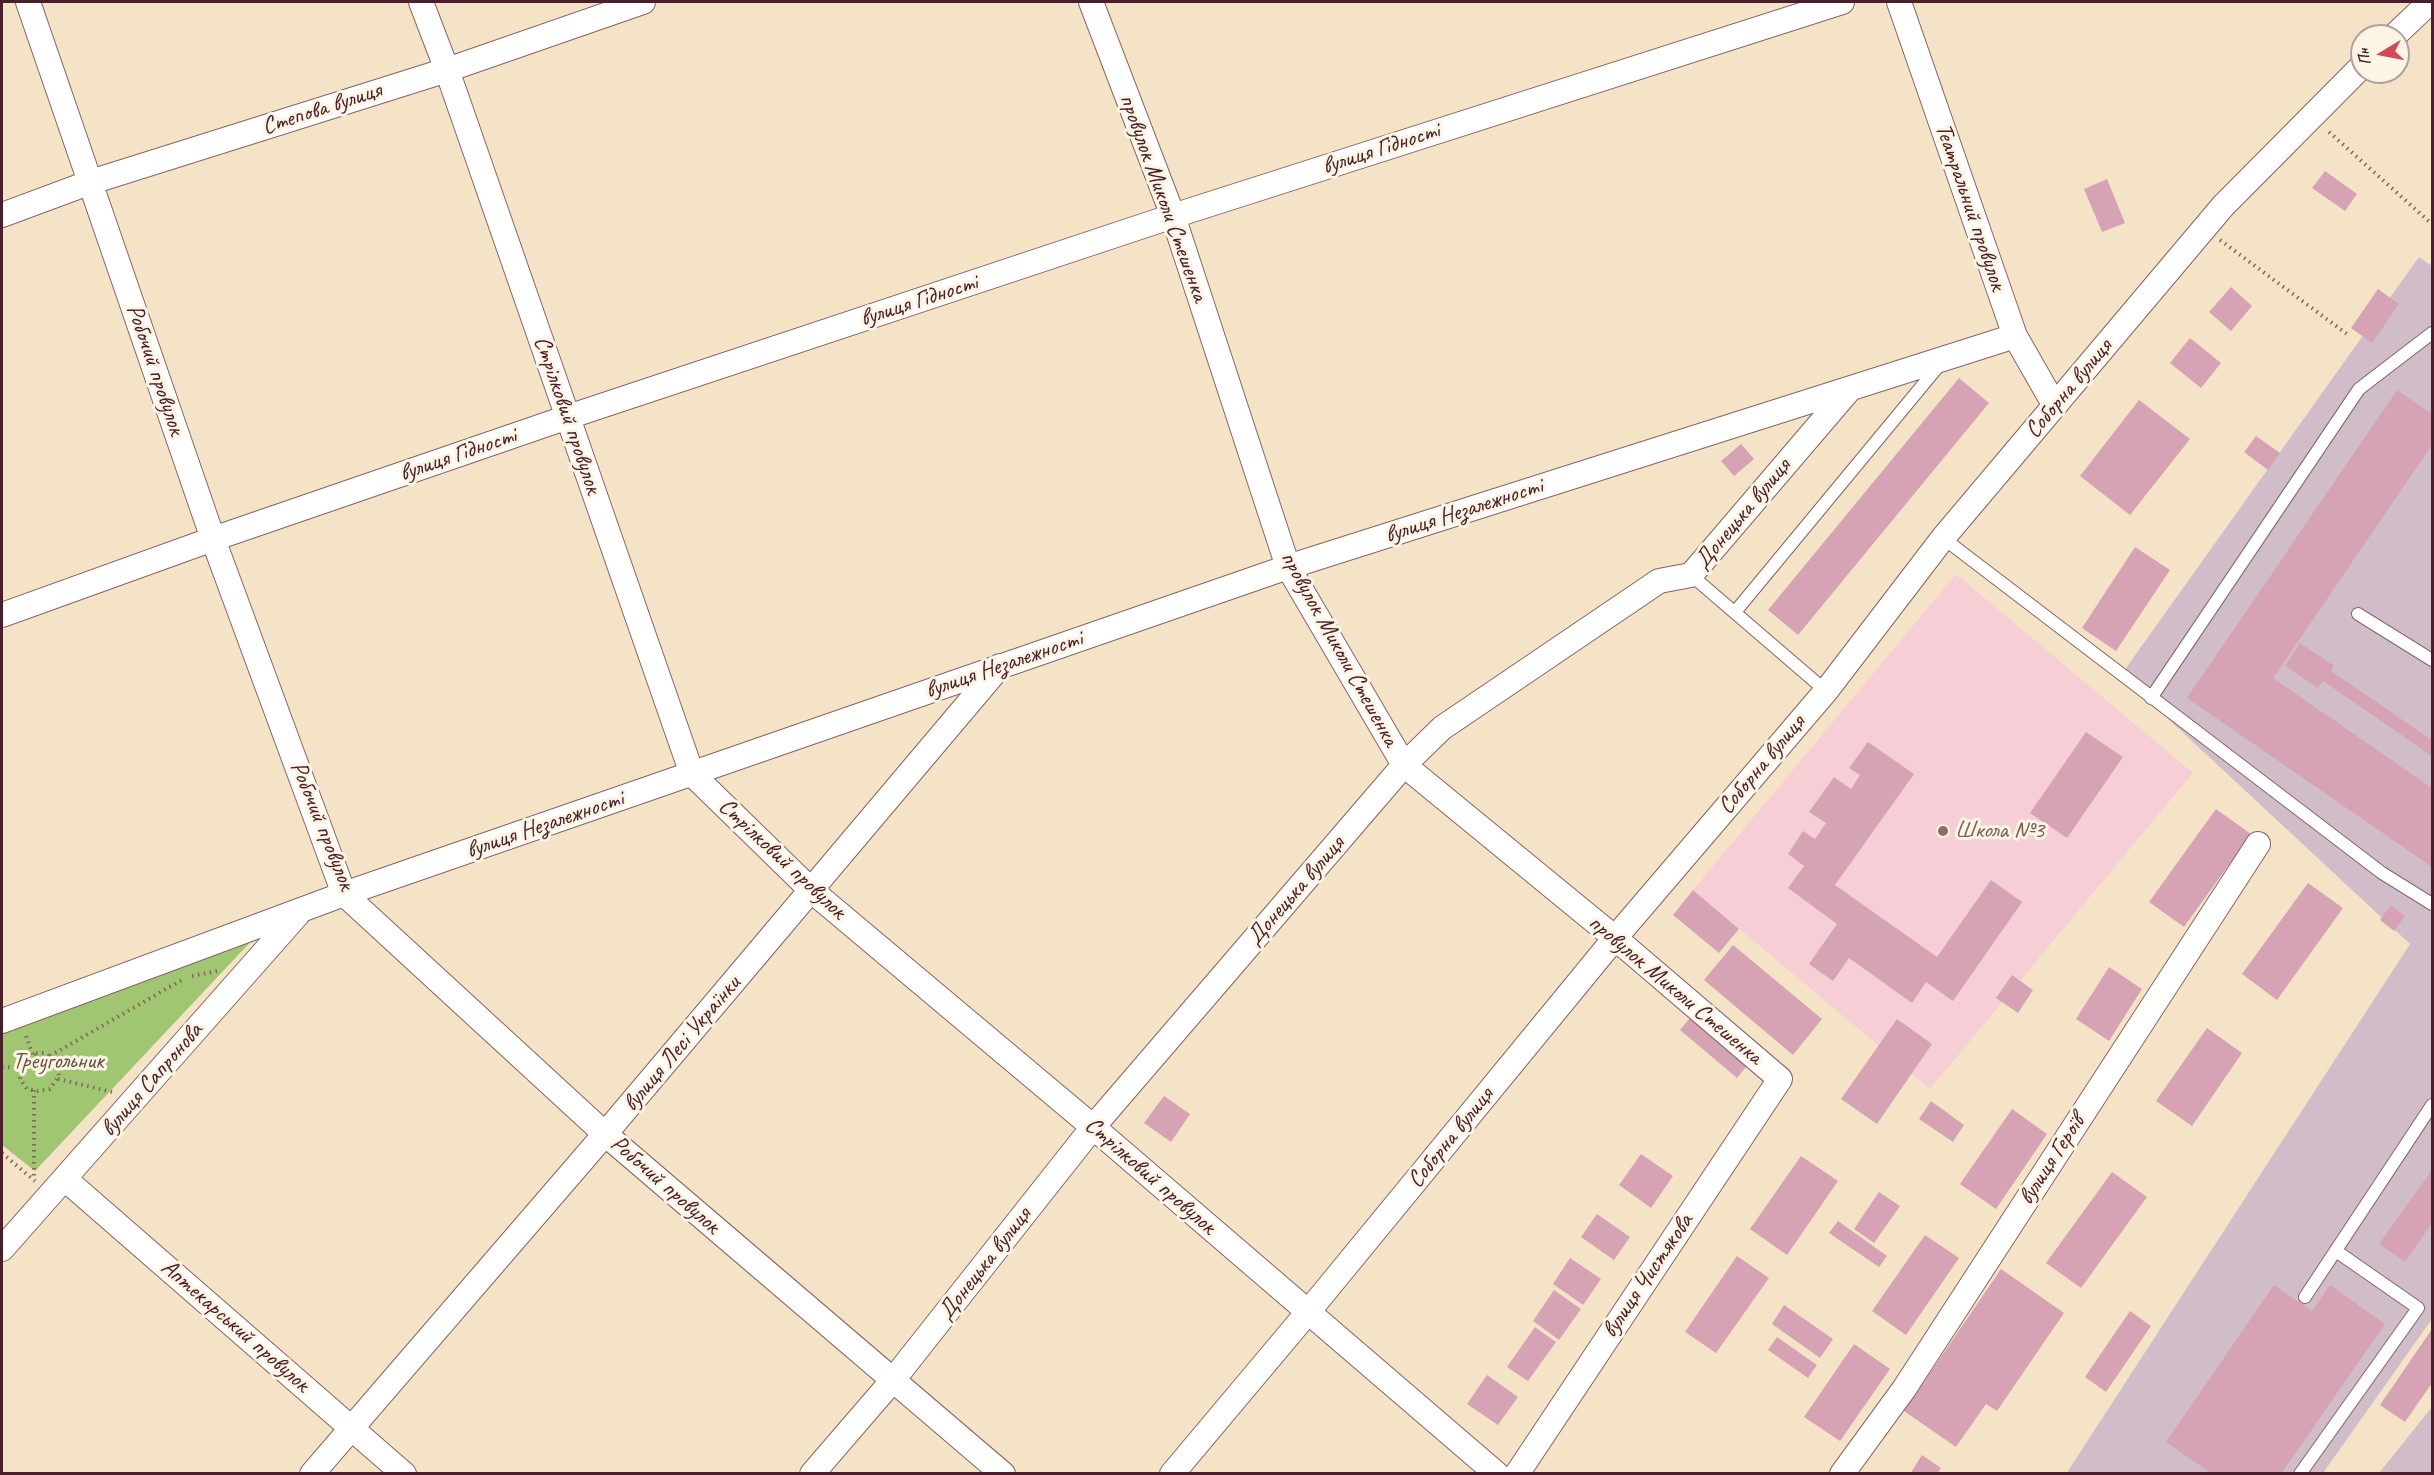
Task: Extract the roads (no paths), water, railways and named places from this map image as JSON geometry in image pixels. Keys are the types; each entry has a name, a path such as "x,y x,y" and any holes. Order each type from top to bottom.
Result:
{"street":[{"name":"Робочий провулок","path":"28,2 213,539 344,894 606,1134 1003,1473"},
{"name":"Стрілковий провулок","path":"421,2 447,70 692,774 812,891 1093,1127 1497,1473"},
{"name":"Степова вулиця","path":"2,215 90,182 447,70 643,2"},
{"name":"провулок Миколи Стешенка","path":"1091,2 1173,216 1288,567 1404,765 1615,938 1780,1079"},
{"name":"вулиця Гідності","path":"2,615 213,539 568,417 1173,216 1842,2"},
{"name":"Театральний провулок","path":"1899,2 2015,336 2055,406"},
{"path":"2407,24 2430,2"},
{"name":"Соборна вулиця","path":"1172,1473 1308,1312 1615,938 1826,691 1943,538 2223,206 2350,78"},
{"name":"вулиця Незалежності","path":"2,1021 344,894 1288,567 2015,336"},
{"name":"Донецька вулиця","path":"812,1473 893,1380 1093,1127 1404,765 1442,728 1659,581 1691,575 1849,390"},
{"name":"вулиця Лесі Українки","path":"312,1473 606,1134 1000,666"},
{"name":"вулиця Героїв","path":"1842,1473 1904,1389 2258,844"},
{"name":"вулиця Сапронова","path":"2,1249 51,1185 136,1098 301,910"},
{"name":"вулиця Чистякова","path":"1517,1473 1780,1079"},
{"name":"Аптекарський провулок","path":"51,1185 352,1428 404,1473"}],"lane":[{"path":"2151,698 2359,389 2433,333"},
{"path":"1735,612 1944,359"},
{"path":"1943,538 2382,873 2433,904"},
{"path":"1691,575 1826,691"},
{"path":"2358,614 2433,660"},
{"path":"2305,1297 2433,1105"},
{"path":"2300,1473 2418,1308 2336,1251"}],"place":[{"name":"Школа №3","path":"1943,831"}],"park label":[{"name":"Треугольник","path":"58,1062"}]}
